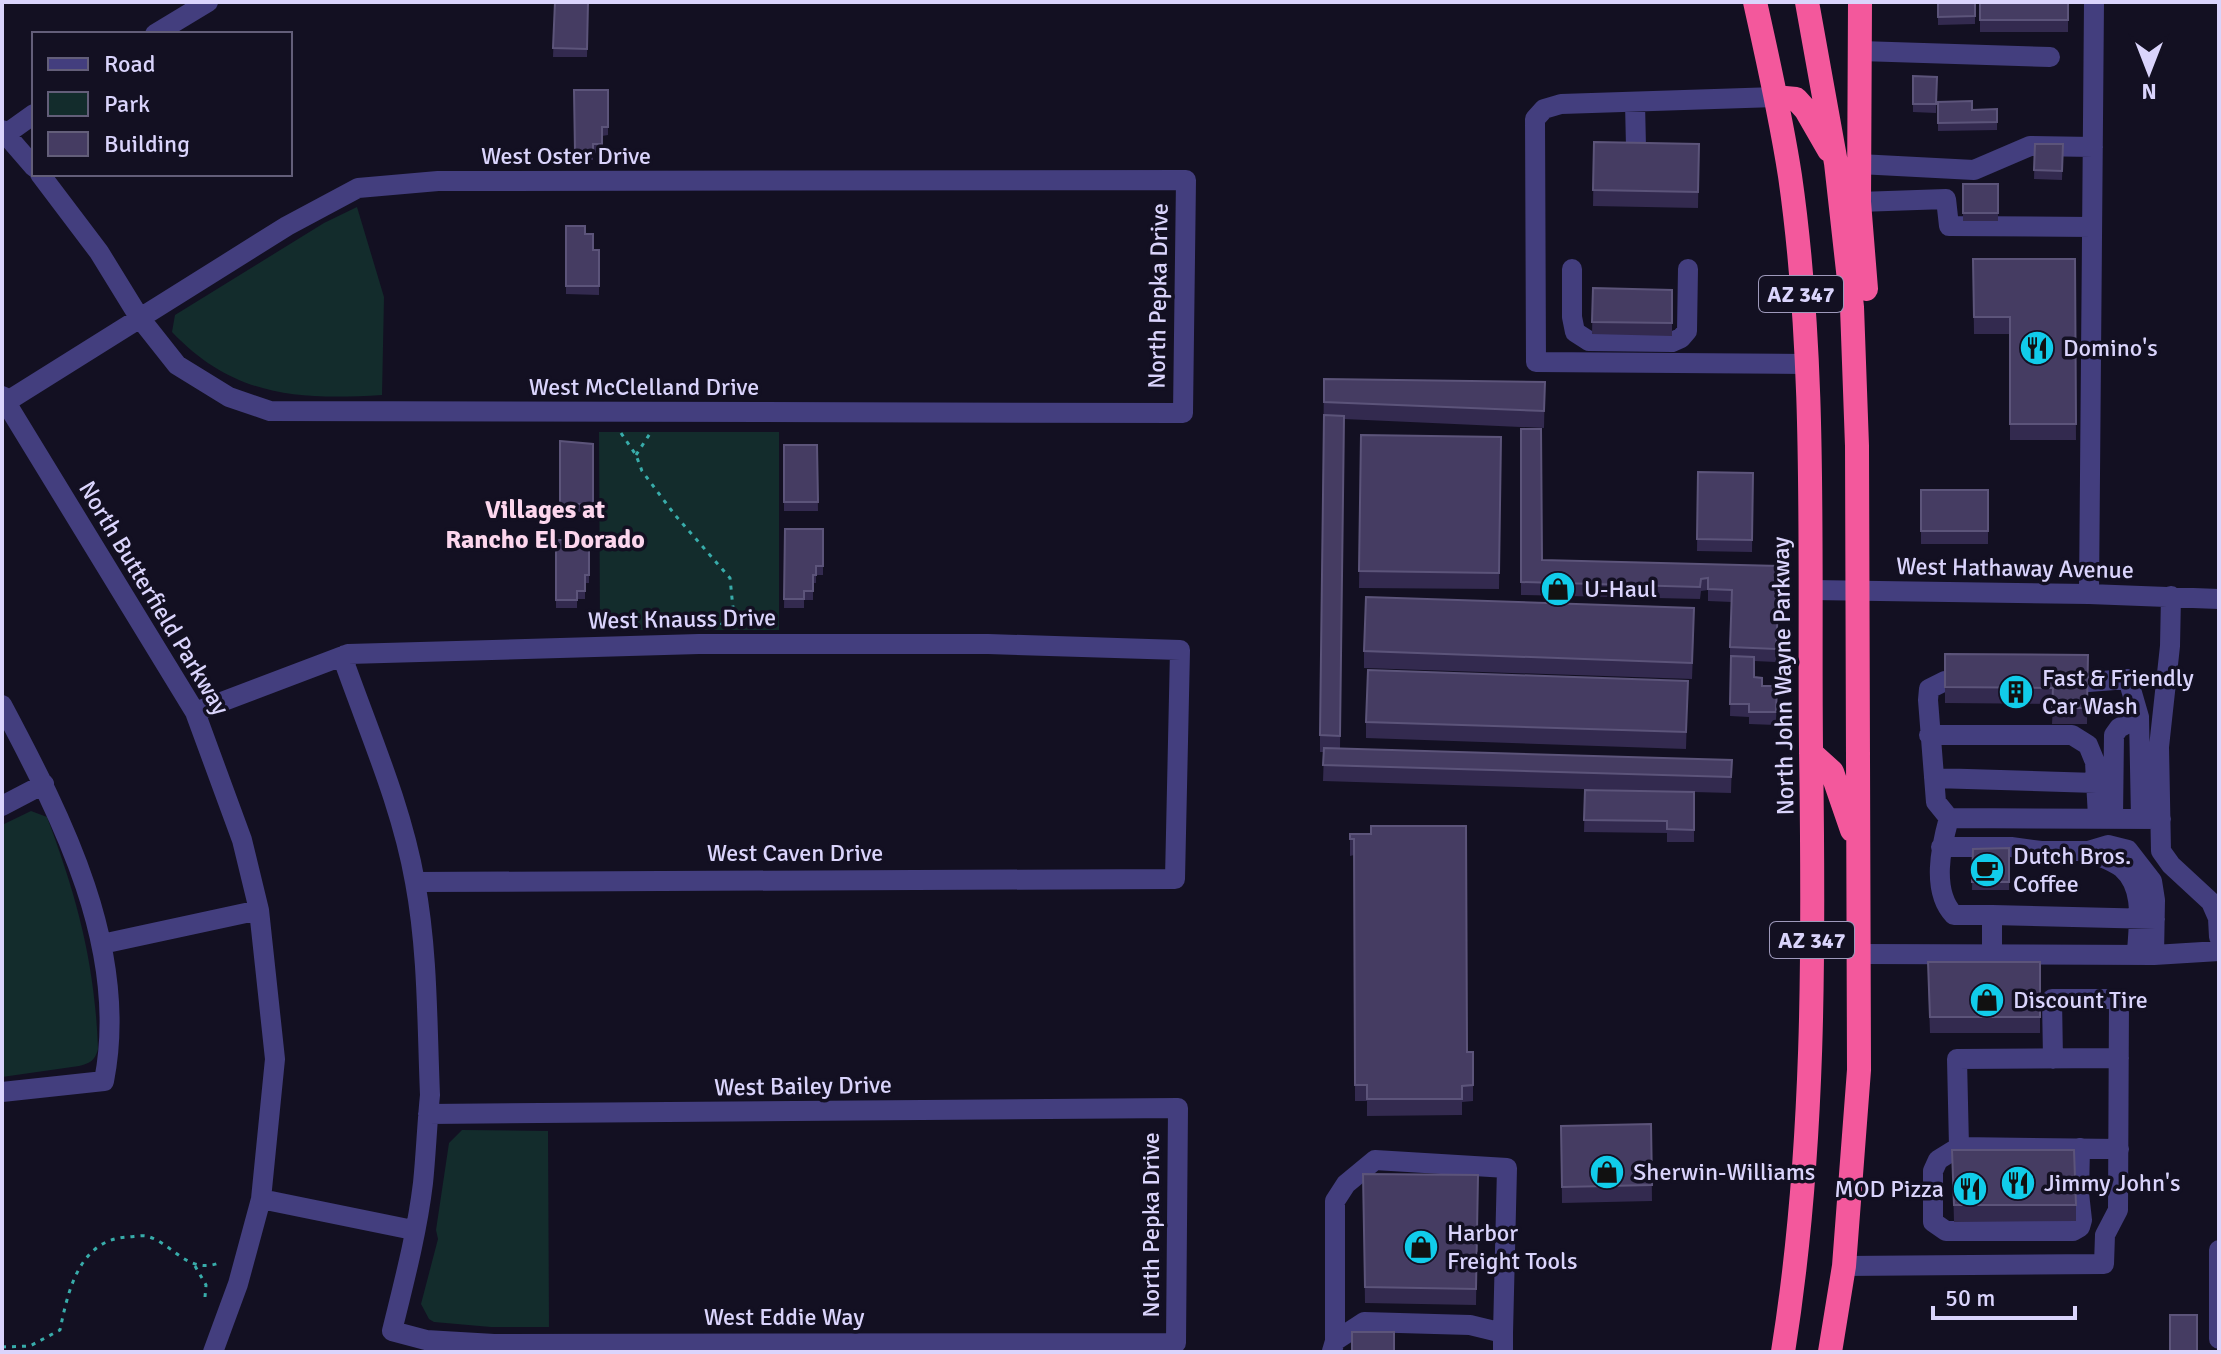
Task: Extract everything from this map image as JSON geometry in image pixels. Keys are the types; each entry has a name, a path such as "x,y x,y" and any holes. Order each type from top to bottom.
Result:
{"highway":[{"name":"North John Wayne Parkway","path":"1755,2 1790,178 1806,364 1811,590 1811,753 1814,771 1811,1071 1802,1213 1783,1352"},
{"name":"AZ 347","path":"1807,2 1848,163 1858,478 1859,1070 1844,1266 1830,1352"},
{"path":"1858,478 1868,435 1870,395 1859,202 1848,163 1860,51 1860,2"},
{"path":"1776,97 1796,99 1848,163"},
{"path":"1811,753 1832,772 1860,853"}],"street":[{"path":"158,32 208,2"},
{"path":"2089,594 2094,2"},
{"path":"1860,51 2050,57"},
{"path":"1776,97 1561,104 1544,109 1535,119 1536,362 1806,364"},
{"path":"1635,103 1636,147"},
{"path":"32,115 4,132 32,165"},
{"path":"1848,163 1974,170 2030,146 2093,147"},
{"name":"West McClelland Drive","path":"42,176 99,252 139,317 177,365 229,397 270,411 1183,413"},
{"name":"West Oster Drive","path":"4,399 287,226 358,188 438,181 1186,180"},
{"name":"North Pepka Drive","path":"1183,413 1186,180"},
{"path":"1859,202 1946,199 1949,226 2092,227"},
{"path":"1572,269 1575,332 1589,341 1636,342 1672,342 1687,331 1688,269"},
{"name":"North Butterfield Parkway","path":"4,399 195,712 242,840 259,910 275,1059 261,1199 238,1284 213,1352"},
{"name":"West Hathaway Avenue","path":"1811,590 2219,599"},
{"path":"2128,818 2159,747 2170,646 2171,596"},
{"name":"West Knauss Drive","path":"195,712 345,655 699,644 988,644 1180,650 1175,879"},
{"path":"261,1199 413,1230 422,1185 428,1114 425,973 415,882 397,807 346,667 345,655"},
{"path":"2088,682 2128,679 2139,717 2128,818"},
{"path":"1945,681 1929,689 1929,735 1936,802 1949,818"},
{"path":"2,705 44,784 78,866 102,944 109,1052 104,1081 2,1092"},
{"path":"2128,818 2114,735 2119,728 2139,717"},
{"path":"1929,735 2072,735 2088,745 2095,762 2096,783 2171,865 2211,902 2218,918 2219,937"},
{"path":"1934,778 2096,783"},
{"path":"2,806 44,784"},
{"path":"1949,818 2128,818"},
{"path":"1949,818 1941,847 1942,899 1954,915 2147,919"},
{"path":"1941,847 2088,851 2108,845 2128,850 2152,881 2146,954"},
{"name":"West Caven Drive","path":"415,882 1175,879"},
{"path":"102,944 259,910"},
{"path":"1992,915 1992,954"},
{"path":"1859,954 2219,951"},
{"path":"1844,1266 2104,1264 2105,1235 2118,1210 2119,999 2052,999 2053,1059"},
{"path":"1959,1147 1957,1059 2119,1058"},
{"name":"North Pepka Drive","path":"1176,1343 1178,1108"},
{"name":"West Bailey Drive","path":"428,1114 1178,1108"},
{"path":"2080,1148 2080,1227 2067,1232 1946,1231 1933,1222 1933,1171 1938,1160 1959,1147 2080,1148 2119,1149"},
{"path":"1375,1160 1507,1168 1503,1342 1470,1325 1364,1322 1334,1346 1335,1201 1346,1184 1375,1160"},
{"name":"West Eddie Way","path":"413,1230 410,1257 392,1331 426,1340 494,1344 1176,1343"},
{"path":"2219,1250 2219,1339"}],"path":[{"path":"636,455 653,430 653,413"},
{"path":"620,431 636,455 642,471 713,562 730,578 733,608 744,626"},
{"path":"2,1347 30,1346 60,1330 67,1298 82,1261 109,1238 146,1236 200,1266 219,1263"},
{"path":"192,1263 206,1285 205,1297"}],"green space":[{"path":"357,207 384,297 382,395 322,396 269,390 219,370 195,354 172,332 175,315 324,223"},
{"path":"599,432 779,432 779,630 600,630"},
{"path":"31,811 47,817 76,903 93,988 98,1049 94,1059 83,1065 2,1077 2,825"},
{"path":"462,1130 548,1131 549,1327 491,1327 434,1322 421,1304 438,1239 436,1230 449,1143"}],"building":[{"path":"555,2 588,2 587,49 553,48"},
{"path":"1938,2 1975,2 1975,16 1938,17"},
{"path":"1980,2 2068,2 2068,20 1980,20"},
{"path":"1913,76 1937,77 1936,104 1913,104"},
{"path":"574,90 608,90 608,127 602,127 602,144 593,144 593,152 575,152"},
{"path":"1972,101 1972,110 1997,109 1997,122 1938,123 1938,102"},
{"path":"1594,142 1699,144 1698,192 1593,190"},
{"path":"2035,144 2063,144 2062,171 2034,170"},
{"path":"1963,184 1998,184 1998,213 1963,213"},
{"path":"566,226 585,226 585,234 593,234 593,250 599,250 599,286 566,286"},
{"path":"1973,259 2075,259 2076,424 2010,424 2010,317 1974,317"},
{"path":"1593,288 1672,290 1672,323 1592,322"},
{"path":"1324,379 1545,382 1544,411 1324,402"},
{"path":"1324,415 1344,416 1340,736 1320,735"},
{"path":"1521,429 1541,429 1542,560 1780,566 1776,649 1730,647 1732,590 1708,589 1708,578 1701,579 1700,587 1521,582"},
{"path":"1361,435 1501,437 1499,573 1359,571"},
{"path":"560,441 593,444 593,504 560,504"},
{"path":"784,445 817,445 818,502 784,502"},
{"path":"1698,472 1753,473 1752,540 1697,539"},
{"path":"1921,490 1988,490 1988,531 1921,531"},
{"path":"785,529 823,529 823,566 816,566 813,591 804,591 804,599 784,599"},
{"path":"556,540 589,540 589,575 585,575 585,591 577,591 577,600 556,600"},
{"path":"1366,597 1694,608 1692,663 1364,651"},
{"path":"1945,654 2088,655 2087,708 2052,708 2053,688 1945,687"},
{"path":"1731,656 1754,657 1754,677 1762,678 1762,686 1777,686 1776,712 1749,712 1749,704 1730,704"},
{"path":"1368,670 1688,681 1686,732 1366,722"},
{"path":"1324,748 1732,760 1731,777 1323,765"},
{"path":"1585,790 1694,792 1694,830 1667,829 1667,821 1584,820"},
{"path":"1371,826 1466,826 1467,1052 1473,1052 1473,1085 1462,1086 1462,1099 1367,1099 1367,1085 1355,1085 1354,839 1350,839 1350,834 1371,834"},
{"path":"2009,848 2009,882 1972,882 1973,849"},
{"path":"1928,962 2040,962 2040,1017 1930,1017"},
{"name":"Sherwin-Williams","path":"1651,1124 1652,1185 1562,1187 1561,1126"},
{"path":"1952,1150 2074,1150 2076,1205 1954,1205"},
{"name":"Harbor Freight Tools","path":"1363,1174 1478,1175 1476,1289 1365,1287"},
{"path":"2170,1315 2197,1315 2197,1352 2170,1352"},
{"path":"1352,1332 1394,1332 1394,1352 1352,1352"}],"place":[{"name":"Domino's","path":"2037,348"},
{"name":"U-Haul","path":"1558,589"},
{"name":"Fast & Friendly Car Wash","path":"2016,692"},
{"name":"Dutch Bros. Coffee","path":"1987,870"},
{"name":"Discount Tire","path":"1987,1000"},
{"name":"Sherwin-Williams","path":"1607,1172"},
{"name":"Jimmy John's","path":"2018,1183"},
{"name":"MOD Pizza","path":"1970,1189"},
{"name":"Harbor Freight Tools","path":"1421,1247"}],"district":[{"name":"Villages at Rancho El Dorado","path":"545,524"}]}
